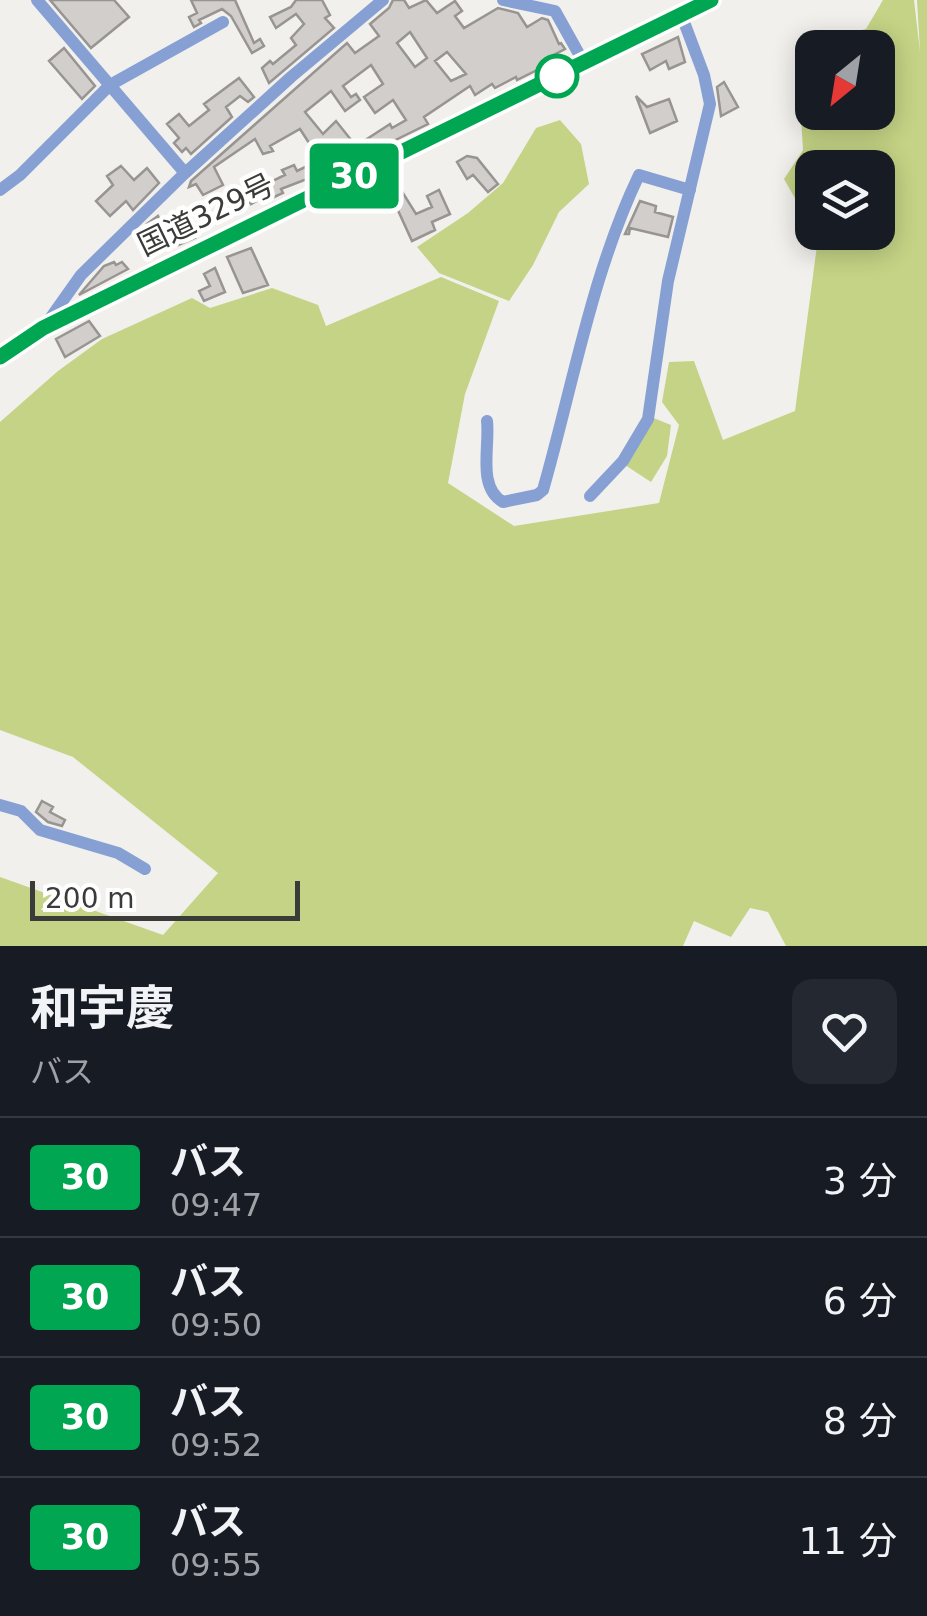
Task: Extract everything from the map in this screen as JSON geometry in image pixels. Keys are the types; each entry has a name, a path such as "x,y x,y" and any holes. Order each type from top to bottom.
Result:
{"highway":[{"name":"国道329号","path":"0,357 43,328 711,0"}],"street":[{"path":"37,0 183,176"},
{"path":"43,328 81,275 183,176 290,77 383,0"},
{"path":"504,0 555,11 584,63"},
{"path":"590,496 623,462 648,419 668,280 710,104 681,14"},
{"path":"0,190 32,164 107,88 222,22"},
{"path":"487,421 488,486 493,496 503,502 537,495 543,490 559,435 616,223 639,175 690,190"},
{"path":"0,805 20,811 40,830 118,853 146,869"}],"green space":[{"path":"883,0 914,0 920,52 917,0 927,0 927,946 786,946 768,912 750,908 731,937 694,921 683,946 0,946 0,877 163,935 218,873 73,757 0,730 0,422 102,339 192,298 210,308 272,288 318,305 326,326 441,277 499,301 465,394 448,483 514,526 659,503 679,425 662,402 669,362 694,361 723,440 795,411 816,250 895,250 895,150 803,150 802,130 895,130 895,30 862,30 866,29"},
{"path":"560,120 581,144 589,184 559,212 533,265 509,301 439,273 417,247 468,213 503,183 536,128"},
{"path":"795,162 795,198 784,179"},
{"path":"651,417 671,425 667,456 651,482 625,465"}],"building":[{"path":"50,0 114,0 129,17 91,48"},
{"path":"191,0 235,0 254,43 260,39 264,46 252,53 231,16 222,9 199,20 201,23 194,27 189,17 197,13"},
{"path":"296,0 322,0 330,15 325,18 334,28 269,83 262,68 296,45 291,38 304,24 296,14 276,28 270,17 291,7"},
{"path":"393,0 404,0 409,8 426,0 437,13 455,1 462,11 455,16 464,28 498,8 518,13 527,27 542,18 548,20 565,49 546,59 549,64 517,80 516,77 495,88 492,84 475,95 470,86 424,117 428,124 371,152 367,147 344,161 346,164 281,189 283,193 272,198 270,194 251,204 242,190 251,185 254,190 285,175 282,170 294,165 297,171 320,160 300,129 270,146 273,151 263,154 255,139 214,167 223,185 203,195 196,184 189,187 191,181 347,43 355,53 379,36 370,24","holes":["410,32 427,58 415,67 397,43","447,52 466,74 451,81 435,61","371,65 383,84 364,97 375,113 393,100 406,120 392,128 390,124 356,146 336,121 323,134 305,112 331,91 345,111 360,100 356,94 351,97 343,86"]},
{"path":"678,37 685,62 669,69 666,61 650,70 642,54"},
{"path":"64,48 95,86 82,99 49,61"},
{"path":"239,78 254,97 248,102 240,96 226,107 232,117 191,154 186,148 182,152 174,143 179,138 167,124 179,114 189,126 209,110 204,104"},
{"path":"724,82 738,107 721,116 717,87"},
{"path":"636,96 647,107 669,99 677,121 650,133"},
{"path":"467,156 477,158 498,184 488,192 473,175 467,179 457,162"},
{"path":"121,166 134,180 147,168 159,183 133,210 126,201 110,216 96,201 113,185 107,176"},
{"path":"401,190 416,214 432,207 427,196 439,190 450,214 432,222 435,230 412,241 391,195"},
{"path":"640,201 656,206 655,212 673,217 668,237 630,228 629,234 625,234"},
{"path":"158,216 167,235 188,225 195,238 148,258 137,238 150,230 147,224"},
{"path":"251,248 268,285 243,293 227,257"},
{"path":"122,262 128,269 79,295 104,266"},
{"path":"215,268 225,292 204,301 199,291 210,286 204,274"},
{"path":"89,321 100,336 65,357 56,339"},
{"path":"42,801 53,807 50,812 65,820 62,826 48,822 36,812"}],"bus line":[{"name":"30","path":"0,357 43,328 711,0"}]}
